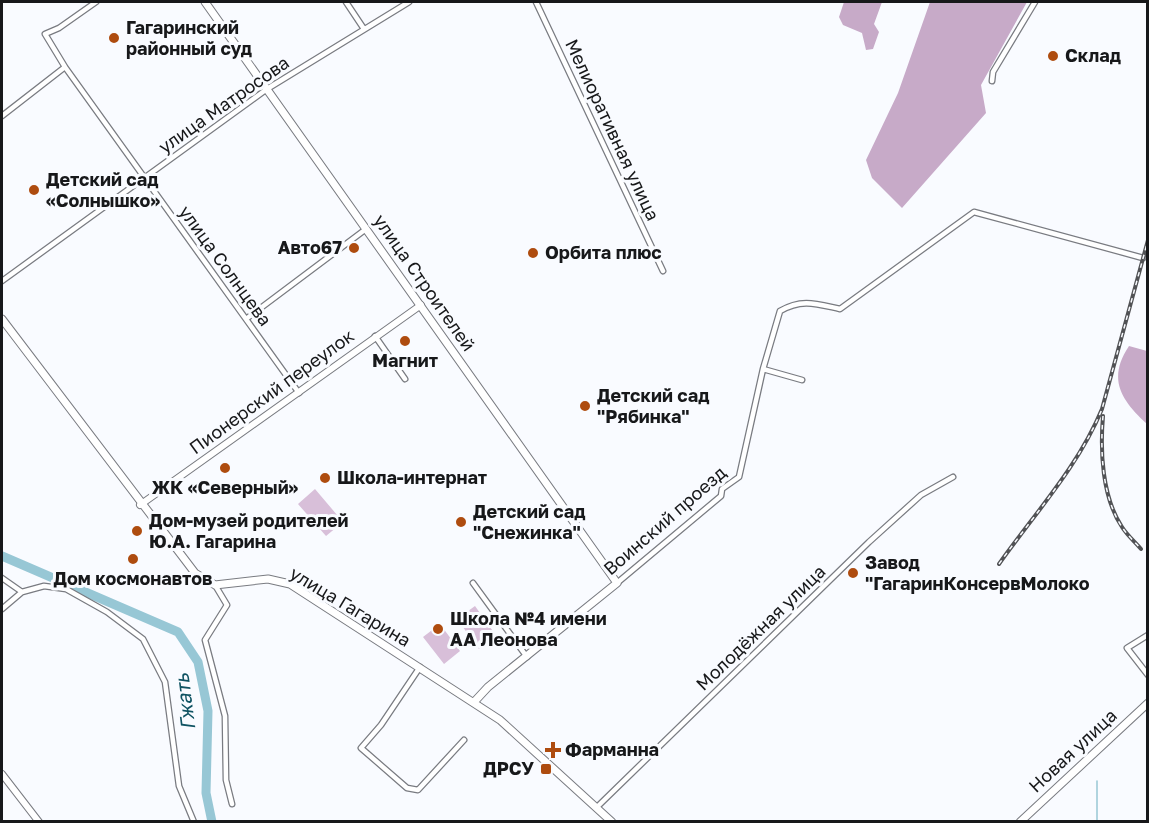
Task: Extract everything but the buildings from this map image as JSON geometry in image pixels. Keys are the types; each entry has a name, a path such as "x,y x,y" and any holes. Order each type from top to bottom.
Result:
{"main road":[{"name":"улица Строителей","path":"206,2 617,583"},
{"path":"2,319 140,505 195,573 215,585"},
{"name":"улица Гагарина","path":"215,585 268,579 284,582 474,701 500,720 612,822"},
{"name":"Воинский проезд","path":"474,701 617,583"},
{"name":"Новая улица","path":"1020,822 1148,703"}],"street":[{"name":"улица Солнцева","path":"96,2 59,28 45,34 66,67 299,393"},
{"path":"346,2 364,29"},
{"name":"улица Матросова","path":"2,280 267,89 409,2"},
{"name":"Мелиоративная улица","path":"536,2 663,271"},
{"path":"992,81 993,72 1035,2"},
{"path":"2,116 66,67"},
{"name":"Воинский проезд","path":"617,583 696,514 721,496 722,489 739,477 763,369 780,311 793,303 804,301 840,309 974,212 1143,258"},
{"path":"246,319 366,229"},
{"name":"Пионерский переулок","path":"140,505 421,305"},
{"path":"375,336 405,379"},
{"path":"763,369 802,380"},
{"name":"Молодёжная улица","path":"596,808 869,542 921,495 953,477"},
{"path":"2,578 22,592"},
{"path":"473,583 527,657"},
{"path":"215,585 226,605 205,640 225,716 226,780 232,804"},
{"path":"2,609 22,592 44,586 66,589 100,608 143,639 165,682 179,786 194,822"},
{"path":"1148,635 1127,648 1148,675"},
{"path":"420,668 381,725 361,748 407,788 418,790 464,740"},
{"path":"2,774 39,822"}],"shaded area":[{"path":"844,2 882,2 874,24 879,32 873,49 866,50 862,33 843,25 839,17"},
{"path":"930,2 1027,2 981,85 986,113 902,208 872,178 866,160 898,93"},
{"path":"1129,346 1147,351 1147,424 1130,406 1120,388 1119,369"},
{"path":"315,489 343,522 326,536 298,504"},
{"path":"475,606 497,637 479,649 457,619"},
{"path":"440,624 460,651 444,664 423,637"}],"waterway":[{"name":"Гжать","path":"2,556 178,632 198,662 208,711 206,793 212,822"},
{"path":"1097,781 1097,822"}],"railway":[{"path":"999,564 1081,451 1102,409 1148,240"},
{"path":"1103,416 1102,459 1106,488 1115,515 1141,549"}],"place":[{"name":"Гагаринский районный суд","path":"114,38"},
{"name":"Склад","path":"1053,56"},
{"name":"Детский сад «Солнышко»","path":"34,190"},
{"name":"Авто67","path":"354,248"},
{"name":"Орбита плюс","path":"533,253"},
{"name":"Магнит","path":"405,341"},
{"name":"Детский сад \"Рябинка\"","path":"585,406"},
{"name":"ЖК «Северный»","path":"225,468"},
{"name":"Школа-интернат","path":"325,478"},
{"name":"Детский сад \"Снежинка\"","path":"461,522"},
{"name":"Дом-музей родителей Ю.А. Гагарина","path":"137,531"},
{"name":"Дом космонавтов","path":"133,559"},
{"name":"Завод \"ГагаринКонсервМолоко","path":"853,573"},
{"name":"Школа №4 имени АА Леонова","path":"438,629"},
{"name":"Фарманна","path":"553,750"},
{"name":"ДРСУ","path":"546,769"}]}
